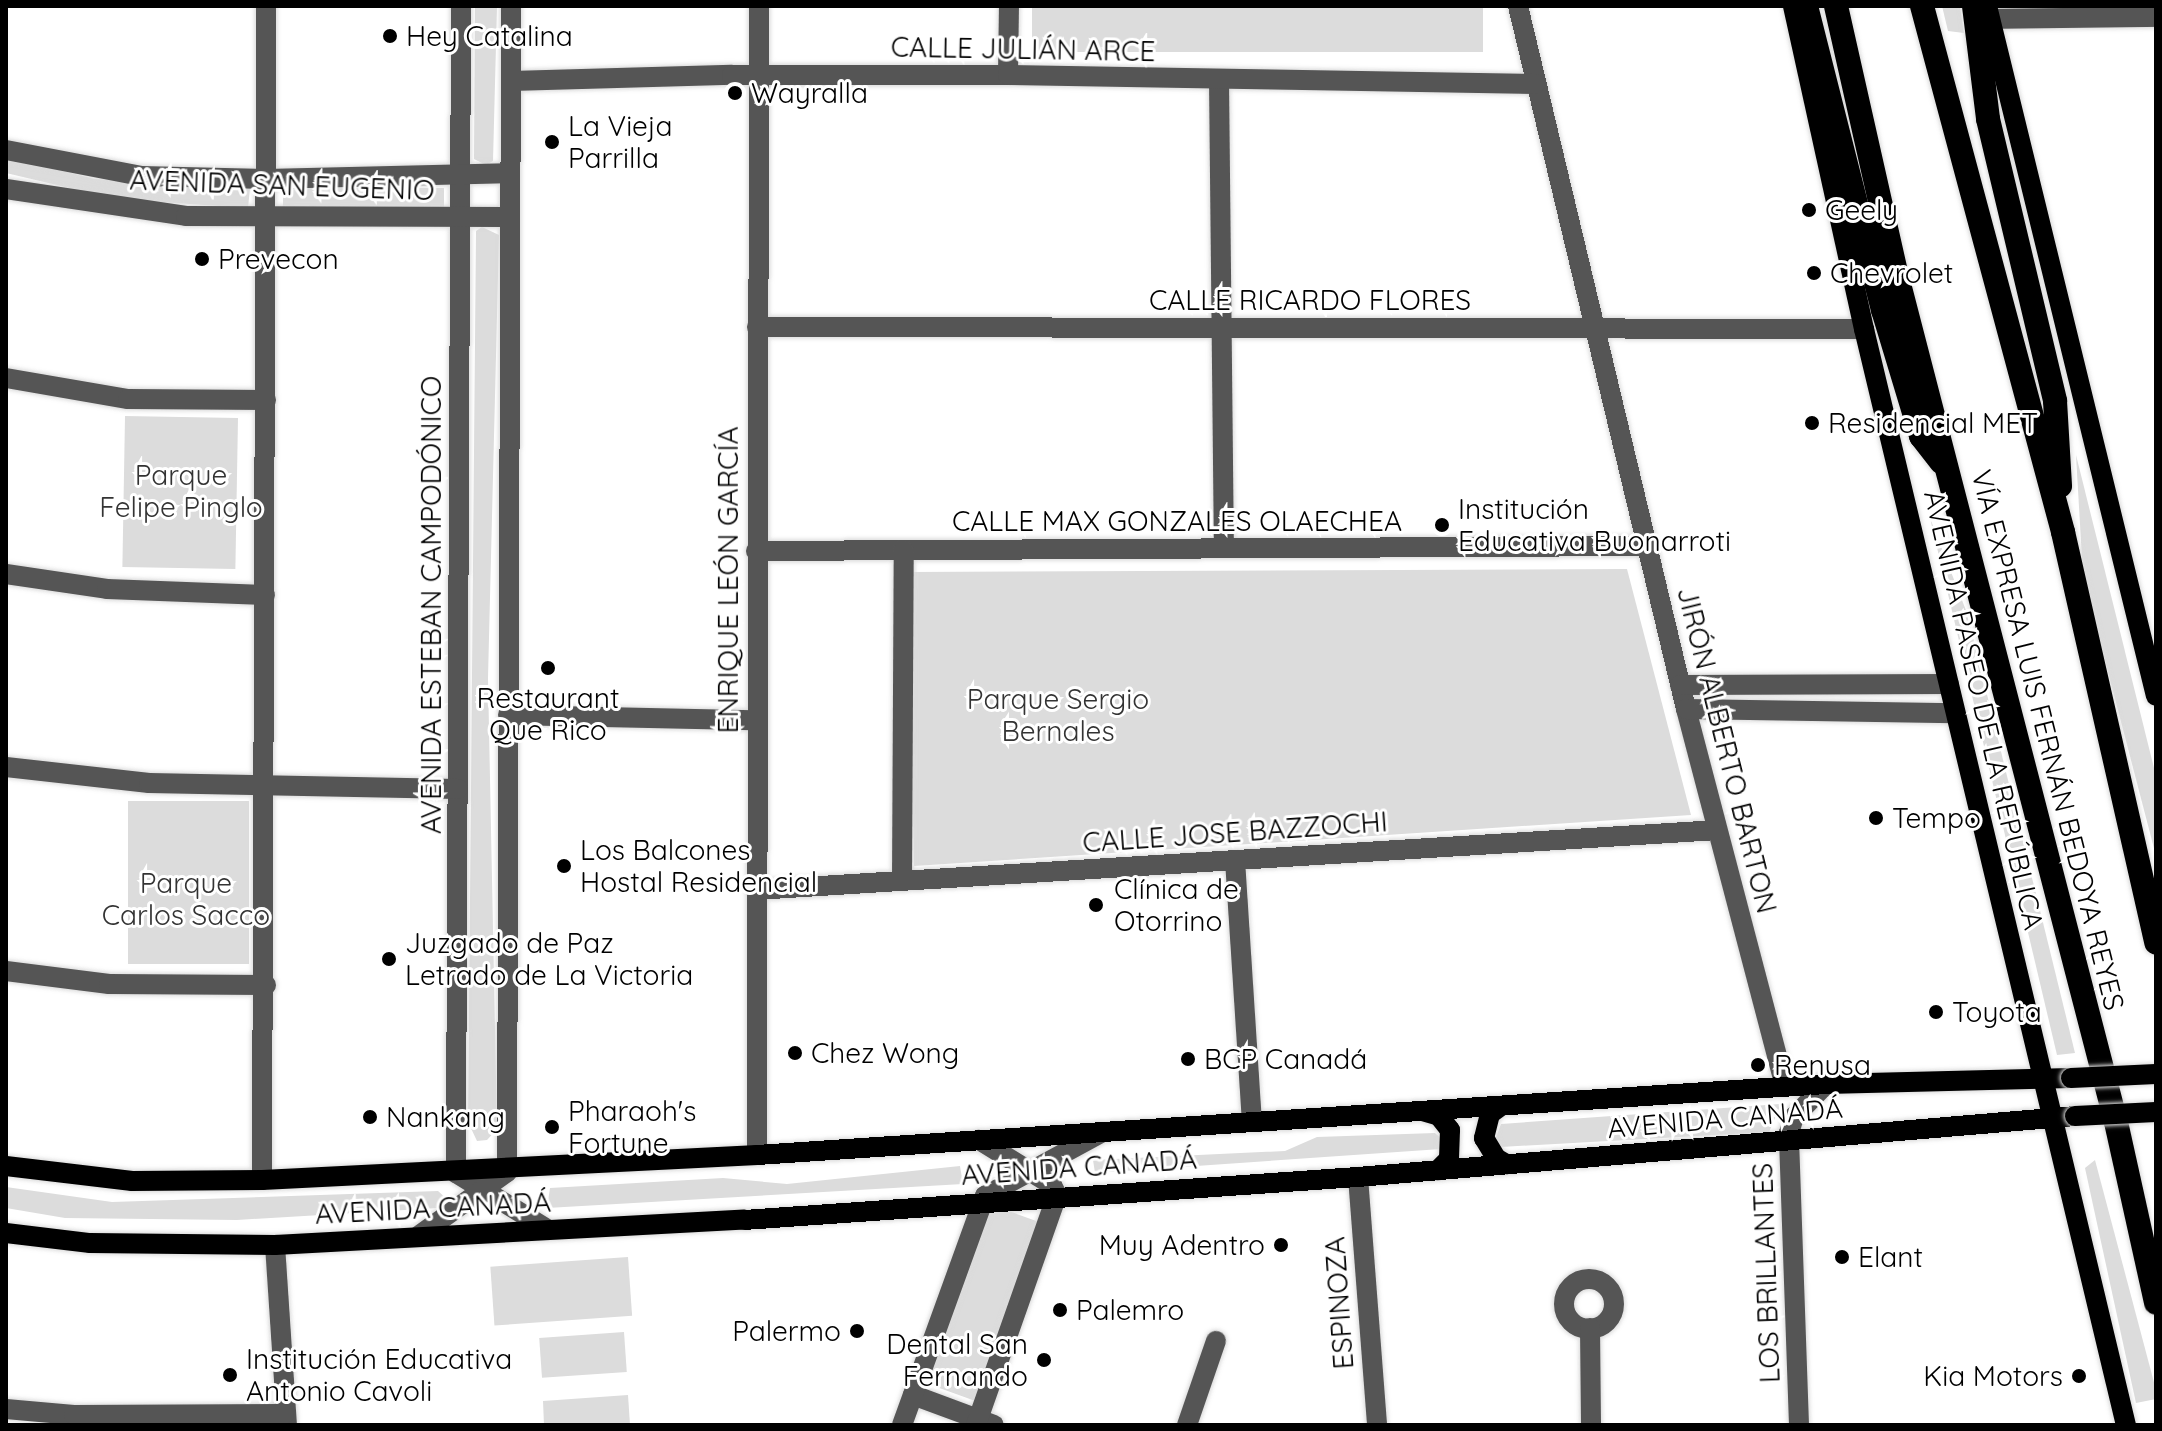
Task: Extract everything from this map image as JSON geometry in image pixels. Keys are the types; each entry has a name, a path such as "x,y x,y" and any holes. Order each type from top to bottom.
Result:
{"highway":[{"path":"1806,6 1921,436 1949,472"},
{"name":"VÍA EXPRESA LUIS FERNÁN BEDOYA REYES","path":"1836,6 1897,276 2116,1122 2156,1303"},
{"name":"VÍA EXPRESA LUIS FERNÁN BEDOYA REYES","path":"1922,6 2063,532 2156,943"},
{"path":"1984,10 1988,119 2055,401 2063,532"}],"main road":[{"name":"AVENIDA PASEO DE LA REPÚBLICA","path":"1793,6 1864,329 2126,1425"},
{"path":"1984,10 2156,696"},
{"name":"AVENIDA CANADÁ","path":"6,1166 132,1181 262,1180 757,1155 1785,1086 2156,1074"},
{"path":"1501,1106 1490,1114 1484,1138 1496,1158 1506,1164"},
{"path":"1422,1111 1439,1116 1450,1130 1449,1159 1438,1170"},
{"name":"AVENIDA CANADÁ","path":"6,1233 90,1243 275,1245 1358,1177 2075,1116 2156,1112"}],"street":[{"path":"262,1180 266,985 266,6"},
{"name":"AVENIDA ESTEBAN CAMPODÓNICO","path":"456,1170 461,6"},
{"path":"418,1236 507,1169 511,6"},
{"name":"ENRIQUE LEÓN GARCÍA","path":"757,1155 755,720 759,6"},
{"path":"1008,75 1009,6"},
{"name":"JIRÓN ALBERTO BARTON","path":"1518,6 1592,328 1680,685 1785,1086"},
{"path":"1984,10 2156,17"},
{"name":"CALLE JULIÁN ARCE","path":"511,81 758,75 1008,75 1535,84"},
{"path":"1219,80 1224,548"},
{"name":"AVENIDA SAN EUGENIO","path":"6,150 141,176 266,179 509,173"},
{"name":"AVENIDA SAN EUGENIO","path":"6,189 94,206 265,218 510,217"},
{"name":"CALLE RICARDO FLORES","path":"757,327 1864,329"},
{"path":"6,378 128,399 266,400"},
{"name":"CALLE MAX GONZALES OLAECHEA","path":"756,551 1647,546"},
{"path":"902,881 904,550"},
{"path":"6,574 107,589 265,595"},
{"path":"1680,685 1949,684"},
{"path":"1686,709 1955,713"},
{"path":"508,715 755,720"},
{"path":"6,767 149,783 458,789"},
{"name":"CALLE JOSE BAZZOCHI","path":"756,890 1717,830"},
{"path":"1235,860 1252,1120"},
{"path":"6,971 109,984 266,985"},
{"name":"LOS BRILLANTES","path":"1799,1425 1789,1142 1794,1117 1826,1084"},
{"path":"902,1425 982,1202 991,1189 1103,1132"},
{"path":"913,1395 982,1423 1057,1195 1052,1185 979,1140"},
{"path":"456,1170 547,1229"},
{"name":"ESPINOZA","path":"1358,1177 1377,1425"},
{"path":"6,1409 74,1415 285,1419 275,1245"},
{"path":"1590,1328 1591,1425"},
{"path":"1187,1425 1216,1341"}],"green space":[{"path":"475,6 497,6 493,161 486,165 474,159"},
{"path":"1032,6 1483,6 1483,52 1032,52"},
{"path":"1942,6 1960,6 1964,33 1948,31"},
{"path":"6,157 95,179 250,188 248,208 116,199 6,173"},
{"path":"283,188 444,188 444,208 283,208"},
{"path":"482,227 499,235 488,678 497,1129 487,1140 477,1141 468,1122 476,231"},
{"name":"Parque Felipe Pinglo","path":"125,416 238,418 235,569 122,567"},
{"path":"2076,455 2156,776 2156,856 2083,576"},
{"path":"1930,518 1967,613 2075,1053 2057,1055"},
{"name":"Parque Sergio Bernales","path":"1627,569 1691,815 914,866 909,572"},
{"name":"Parque Carlos Sacco","path":"128,801 249,801 249,964 128,964"},
{"path":"1781,1104 1769,1132 1501,1147 1495,1140 1501,1124"},
{"path":"1435,1133 1442,1139 1441,1149 1095,1173 1093,1160 1285,1151 1317,1137"},
{"path":"2095,1160 2156,1399 2136,1403 2085,1168"},
{"path":"960,1166 963,1184 547,1208 550,1188 723,1178 787,1184"},
{"path":"6,1187 112,1202 438,1191 448,1200 438,1208 237,1220 65,1218 6,1208"},
{"path":"986,1203 1039,1222 974,1401 921,1381"},
{"path":"628,1257 632,1316 494,1325 490,1267"},
{"path":"624,1332 627,1372 542,1378 539,1338"},
{"path":"628,1395 630,1425 544,1425 543,1401"}],"place":[{"name":"Hey Catalina","path":"390,36"},
{"name":"Wayralla","path":"735,93"},
{"name":"La Vieja Parrilla","path":"552,142"},
{"name":"Geely","path":"1809,210"},
{"name":"Prevecon","path":"202,259"},
{"name":"Chevrolet","path":"1814,273"},
{"name":"Residencial MET","path":"1812,423"},
{"name":"Institución Educativa Buonarroti","path":"1442,525"},
{"name":"Restaurant Que Rico","path":"548,668"},
{"name":"Tempo","path":"1876,818"},
{"name":"Los Balcones Hostal Residencial","path":"564,866"},
{"name":"Clínica de Otorrino","path":"1096,905"},
{"name":"Juzgado de Paz Letrado de La Victoria","path":"389,959"},
{"name":"Toyota","path":"1936,1012"},
{"name":"Chez Wong","path":"795,1053"},
{"name":"BCP Canadá","path":"1188,1059"},
{"name":"Renusa","path":"1758,1065"},
{"name":"Nankang","path":"370,1117"},
{"name":"Pharaoh's Fortune","path":"552,1127"},
{"name":"Muy Adentro","path":"1281,1245"},
{"name":"Elant","path":"1842,1257"},
{"name":"Palemro","path":"1060,1310"},
{"name":"Palermo","path":"857,1331"},
{"name":"Dental San Fernando","path":"1044,1360"},
{"name":"Institución Educativa Antonio Cavoli","path":"230,1375"},
{"name":"Kia Motors","path":"2079,1376"}]}
